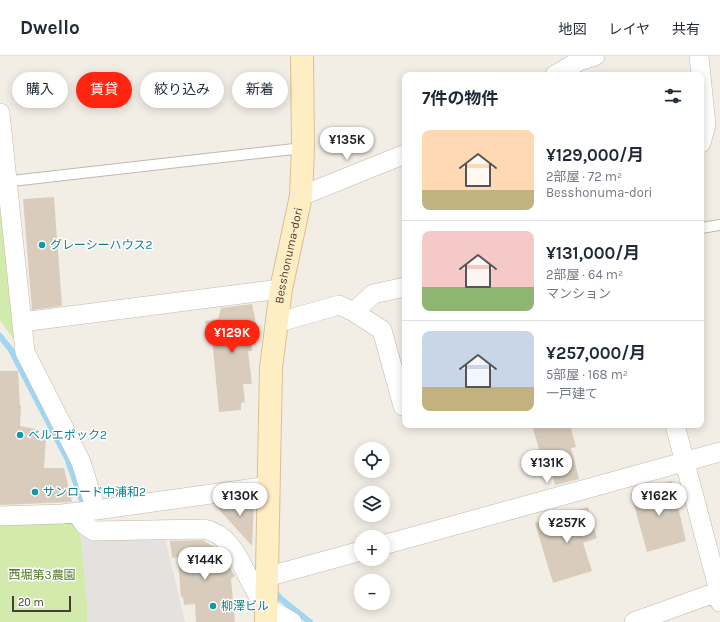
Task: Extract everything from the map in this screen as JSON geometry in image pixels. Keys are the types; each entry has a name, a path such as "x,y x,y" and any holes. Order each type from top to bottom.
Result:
{"street":[{"name":"Besshonuma-dori","path":"266,595 271,368 281,289 301,196 303,148 302,56"},
{"path":"560,72 579,61 595,56"},
{"path":"699,56 701,72"},
{"path":"704,105 706,125 704,132"},
{"path":"0,113 4,182 22,322 24,352 81,462 86,511 85,525 94,531 204,529 214,531 226,540 266,595 292,622"},
{"path":"301,196 402,155"},
{"path":"354,312 374,294 402,288"},
{"path":"22,322 281,289"},
{"path":"276,323 339,305 354,312 382,330 402,402"},
{"path":"634,622 720,595 676,428"},
{"path":"390,543 720,452"},
{"path":"0,516 86,511 269,486"},
{"path":"266,595 354,554"}],"lane":[{"path":"4,182 303,148"},
{"path":"704,228 720,225"}],"green space":[{"path":"0,187 20,348 0,320"},
{"name":"西堀第3農園","path":"72,518 80,531 87,603 87,622 0,622 0,523"}],"shaded area":[{"path":"80,531 164,534 185,622 87,622 87,603"}],"building":[{"name":"グレーシーハウス2","path":"54,197 62,306 32,310 23,199"},
{"path":"252,304 258,333 251,333 252,351 248,351 252,384 243,384 245,402 241,403 241,410 219,412 212,338 208,339 205,321 218,319 221,308"},
{"path":"0,371 18,371 21,406 20,426 40,430 39,439 46,439 44,468 64,468 72,502 0,505"},
{"path":"533,428 571,428 576,447 571,448 579,479 555,485 547,455 541,456"},
{"path":"672,481 686,541 647,552 631,494"},
{"path":"236,502 254,502 252,546 215,505"},
{"path":"588,507 597,538 583,543 592,571 553,583 535,523"},
{"path":"202,540 218,549 235,576 231,579 235,622 196,622 195,604 184,605 183,597 181,598 178,557 172,558 170,541"}],"waterway":[{"path":"0,336 11,350 67,458 85,509"},
{"path":"272,589 281,599 310,622"}],"place":[{"name":"グレーシーハウス2","path":"42,245"},
{"name":"ベルエポック2","path":"20,435"},
{"name":"サンロード中浦和2","path":"35,492"},
{"name":"柳澤ビル","path":"213,606"}]}
